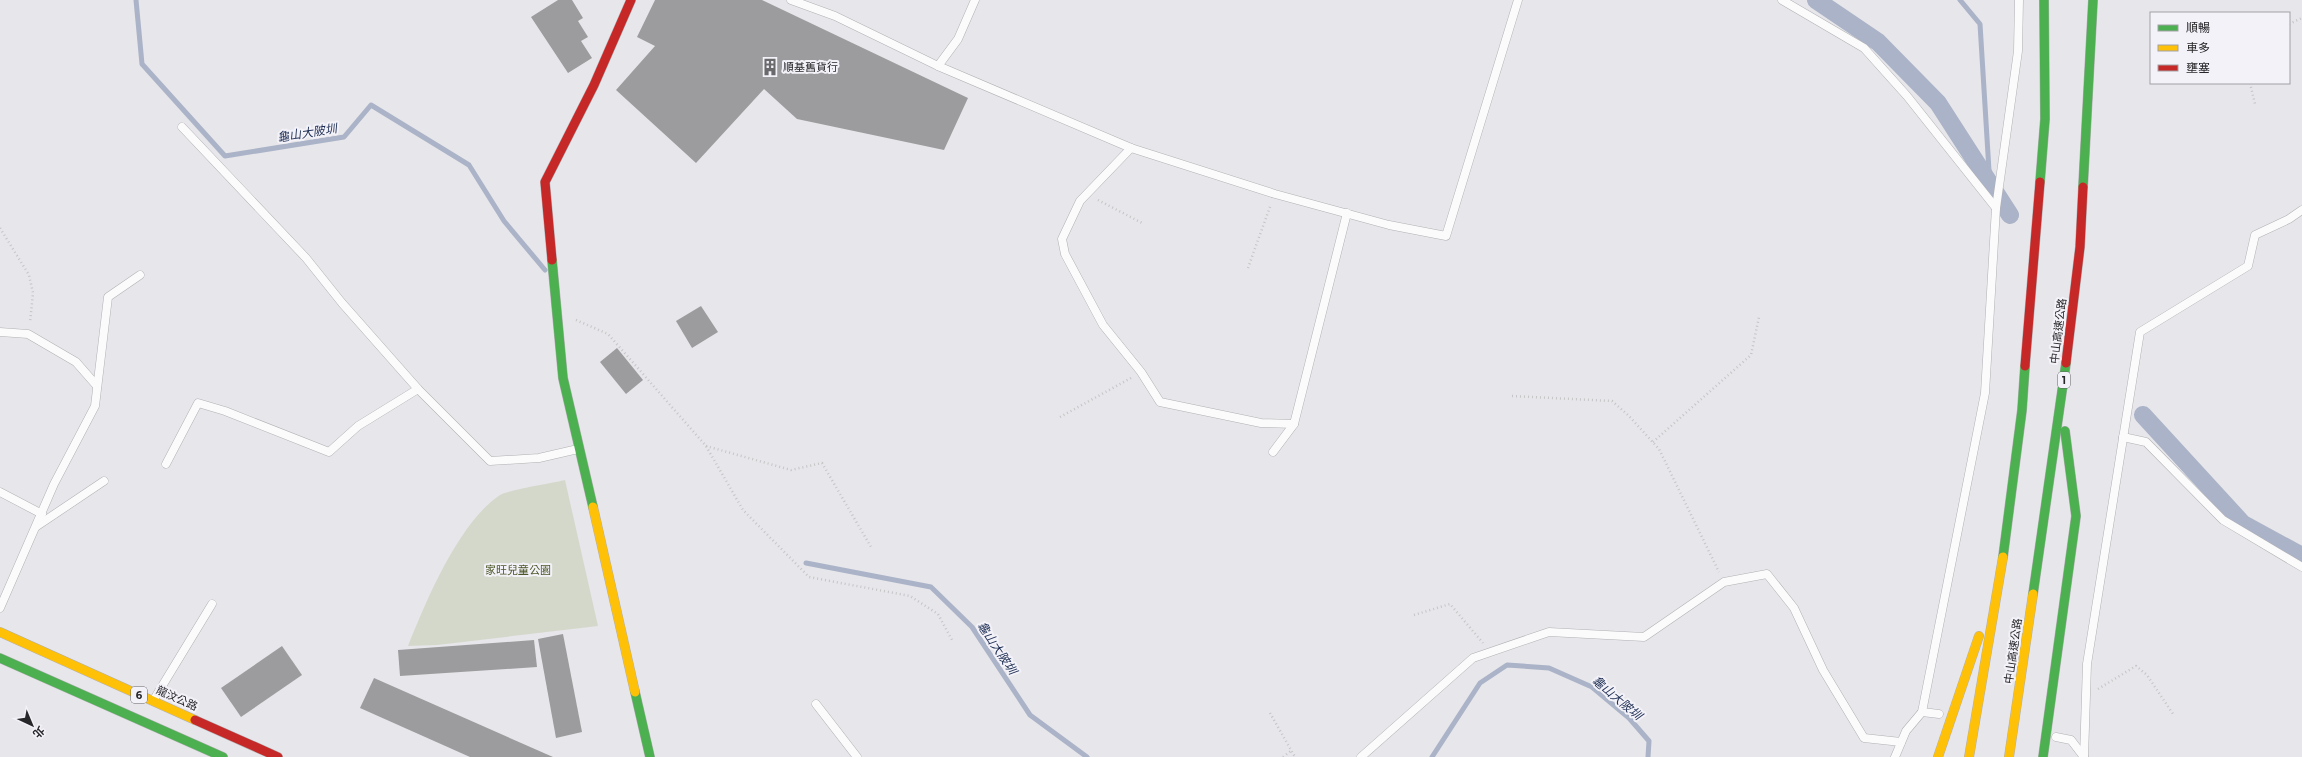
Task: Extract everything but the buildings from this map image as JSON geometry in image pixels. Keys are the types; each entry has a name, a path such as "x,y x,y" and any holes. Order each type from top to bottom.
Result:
{"main road":[{"path":"631,0 594,85 545,182 563,378 650,757"},
{"path":"1969,757 2002,564 2022,410 2045,119 2044,0"},
{"name":"中山高速公路","path":"2009,757 2061,404 2080,247 2093,0"},
{"path":"2043,757 2076,516 2061,404"},
{"path":"1938,757 2002,564"},
{"name":"龍汶公路","path":"0,632 278,757"},
{"name":"6","path":"0,658 223,757"},
{"path":"253,757 259,748"}],"lane":[{"path":"791,0 835,16 938,66 1131,148 1275,194 1389,225 1446,236 1518,0"},
{"path":"938,66 958,39 975,0"},
{"path":"1782,0 1864,48 1907,96 1996,207"},
{"path":"1895,757 1906,731 1922,712 1985,393 1996,207 2018,51 2019,0"},
{"path":"182,127 306,258 342,303 418,389 490,461 539,458 579,448"},
{"path":"1131,148 1080,201 1062,239 1065,254 1103,325 1141,372 1160,402 1261,423 1294,424"},
{"path":"2084,757 2087,664 2140,332 2248,266 2255,235 2289,219 2302,210"},
{"path":"1273,452 1294,424 1347,214"},
{"path":"0,608 54,484 95,406 108,297 140,275"},
{"path":"0,332 28,334 76,362 97,386"},
{"path":"166,464 198,403 225,411 329,452 358,426 418,389"},
{"path":"2124,437 2146,442 2223,520 2302,567"},
{"path":"36,527 104,481"},
{"path":"0,492 42,514"},
{"path":"1361,757 1473,658 1549,632 1644,637 1724,582 1767,574 1794,608 1823,670 1864,738 1901,742"},
{"path":"153,701 212,604"},
{"path":"816,704 857,757"},
{"path":"1922,712 1939,714"},
{"path":"2056,737 2071,740 2084,757"}],"path":[{"path":"2290,24 2302,18"},
{"path":"2250,84 2255,104"},
{"path":"1087,194 1144,224"},
{"path":"1248,268 1275,194"},
{"path":"0,228 29,275 33,293 28,334"},
{"path":"557,312 608,334 706,446 743,510 809,577 910,596 938,614 952,640"},
{"path":"1653,442 1751,356 1759,317"},
{"path":"1060,417 1141,372"},
{"path":"1512,396 1612,401 1628,414 1659,449 1724,582"},
{"path":"706,446 791,470 822,463 871,547"},
{"path":"1414,616 1450,604 1491,652"},
{"path":"2086,696 2136,666 2147,675 2173,714"},
{"path":"1270,713 1295,757"},
{"path":"1283,757 1291,751"}],"green space":[{"name":"家旺兒童公園","path":"565,480 598,626 437,645 408,646 424,607 445,564 471,524 485,507 500,495 505,493"}],"waterway":[{"name":"龜山大陂圳","path":"136,0 142,64 225,156 344,137 371,105 469,165 504,221 545,270"},
{"path":"1816,0 1878,42 1938,103 2010,215"},
{"path":"1960,0 1980,24 1990,187"},
{"path":"2143,415 2243,524 2302,556"},
{"name":"龜山大陂圳","path":"806,563 931,587 972,627 1030,715 1087,757"},
{"name":"龜山大陂圳","path":"1432,757 1480,683 1507,665 1549,668 1592,687 1629,718 1649,741 1648,757"}],"traffic: fast":[{"path":"2040,182 2045,119 2044,0"},
{"path":"2083,187 2093,0"},
{"path":"552,260 563,378 593,507"},
{"path":"2033,594 2066,363"},
{"path":"2003,557 2022,410 2025,366"},
{"path":"2043,757 2076,516 2065,431"},
{"path":"0,658 223,757"},
{"path":"635,692 650,757"}],"traffic: slow":[{"path":"593,507 635,692"},
{"path":"1969,757 2003,557"},
{"path":"2009,757 2033,594"},
{"path":"0,632 195,720"},
{"path":"1938,757 1979,636"}],"traffic: jam":[{"path":"552,260 545,182 594,85 631,0"},
{"path":"2025,366 2040,182"},
{"path":"2066,363 2080,247 2083,187"},
{"path":"195,720 278,757"}],"place":[{"name":"順基舊貨行","path":"770,67"}]}
